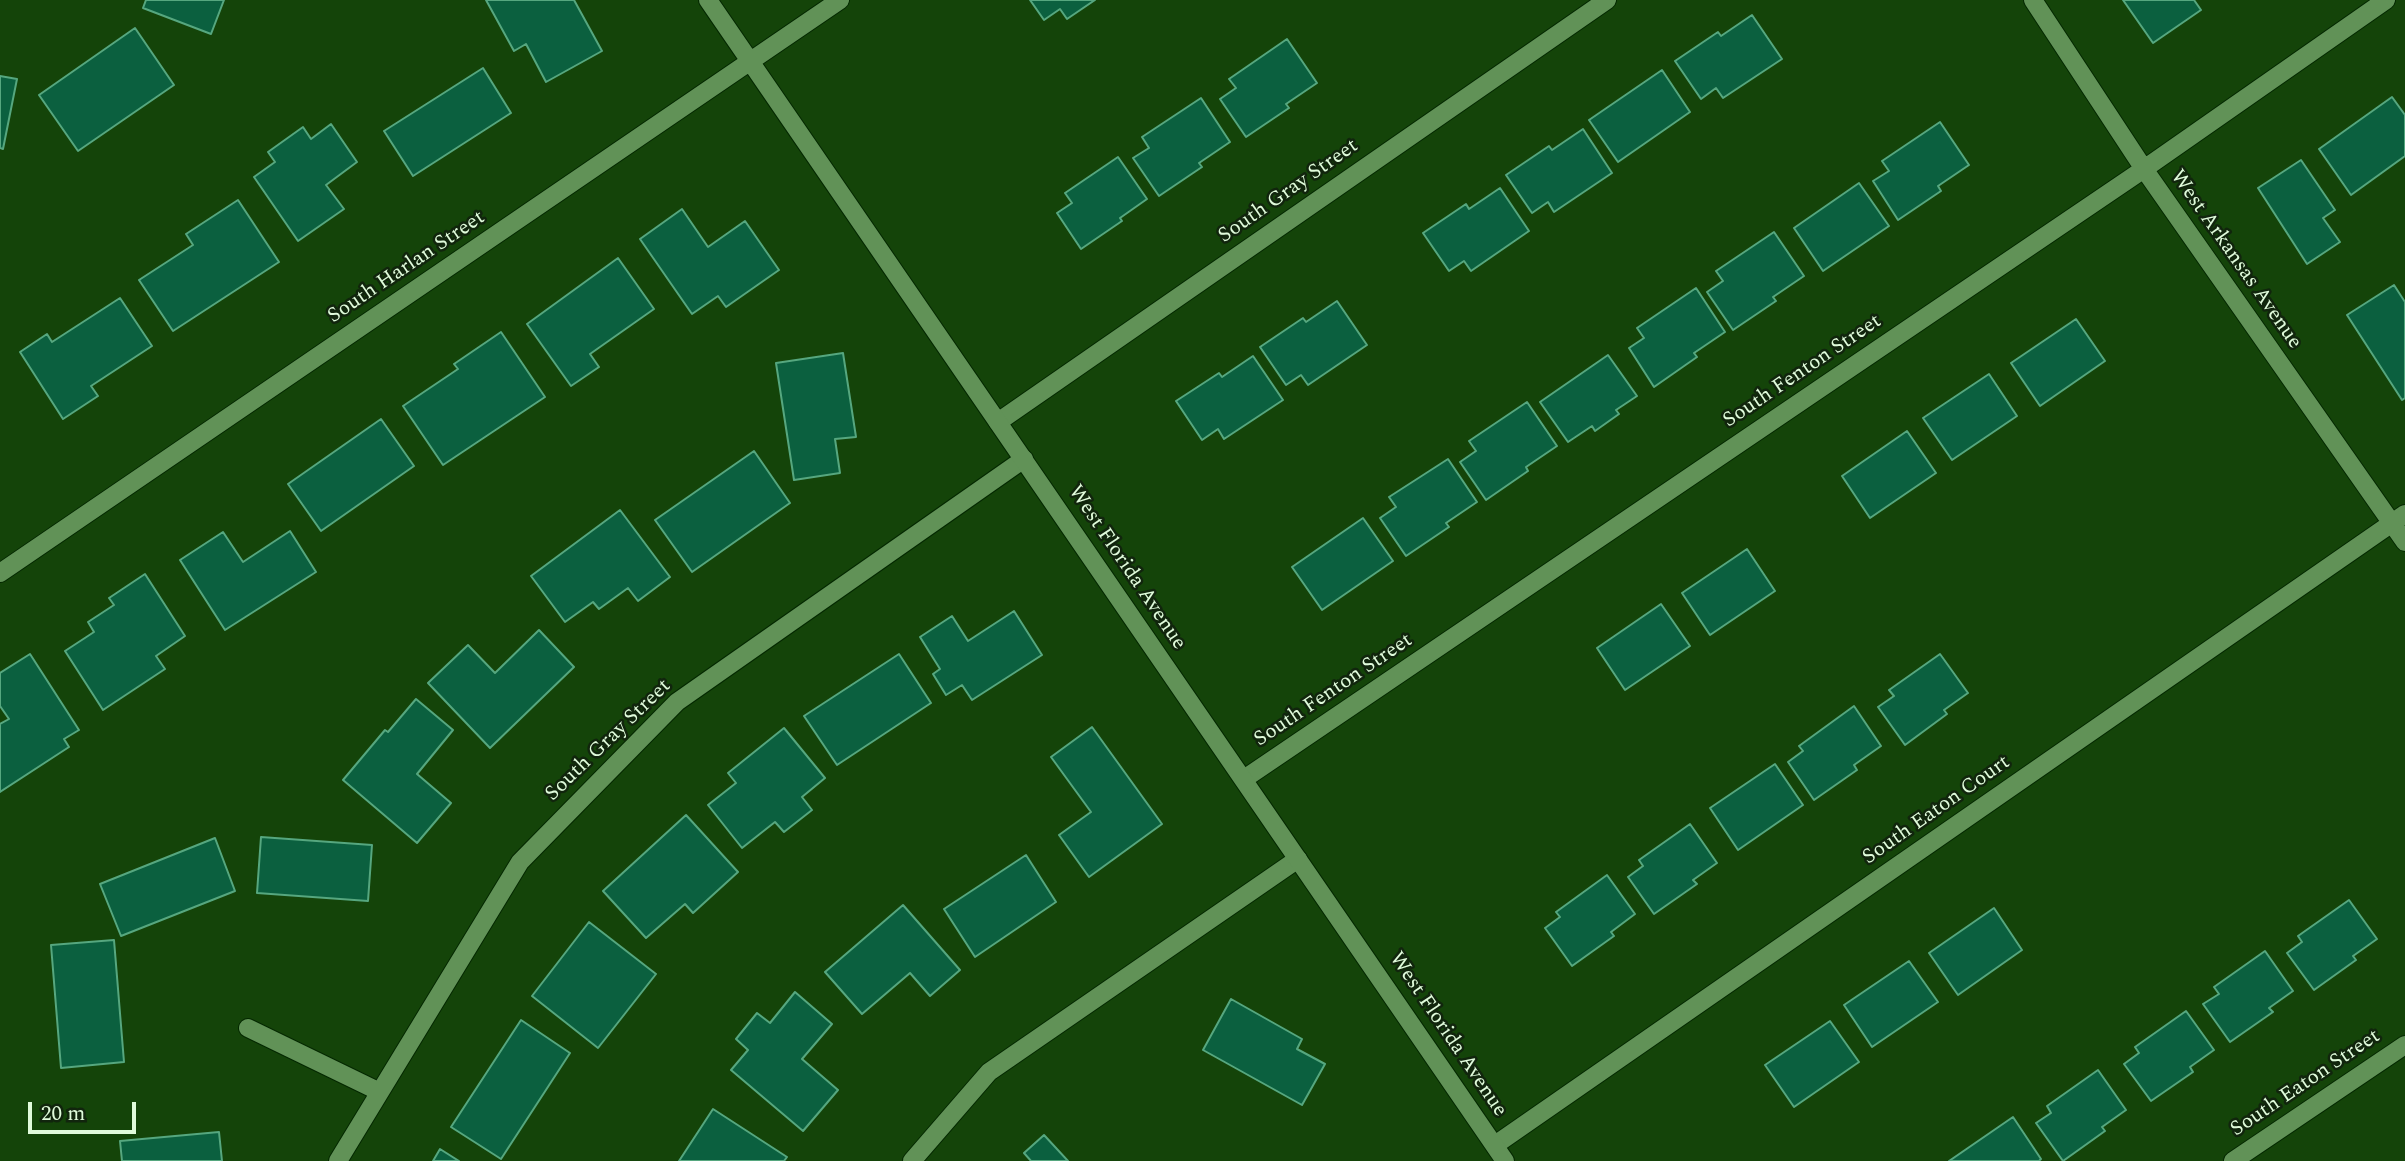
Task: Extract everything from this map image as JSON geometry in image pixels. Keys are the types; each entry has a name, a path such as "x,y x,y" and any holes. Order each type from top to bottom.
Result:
{"street":[{"name":"West Florida Avenue","path":"708,0 1506,1161"},
{"name":"South Harlan Street","path":"0,573 840,0"},
{"name":"South Gray Street","path":"998,422 1607,0"},
{"name":"West Arkansas Avenue","path":"2033,0 2144,169 2398,519 2405,542"},
{"name":"South Fenton Street","path":"1244,779 2144,169 2386,0"},
{"name":"South Gray Street","path":"338,1161 520,862 677,702 1024,459"},
{"name":"South Eaton Court","path":"1495,1145 2398,519"},
{"path":"912,1161 989,1072 1298,859"},
{"path":"248,1028 380,1092"},
{"name":"South Eaton Street","path":"2233,1161 2405,1045"}],"building":[{"path":"146,0 224,0 211,34 143,8"},
{"path":"486,0 574,0 602,51 546,82 526,44 514,51"},
{"path":"1030,0 1095,0 1067,19 1060,9 1044,20"},
{"path":"2123,0 2194,0 2201,10 2153,43"},
{"path":"1752,15 1782,59 1723,98 1716,88 1701,99 1675,61 1718,32 1721,36"},
{"path":"135,28 174,85 78,151 39,95"},
{"path":"1287,39 1317,83 1286,104 1289,108 1246,137 1220,99 1236,88 1229,79"},
{"path":"483,68 511,113 413,176 384,131"},
{"path":"1662,70 1690,112 1618,162 1589,120"},
{"path":"0,76 17,79 3,149 0,148"},
{"path":"2392,97 2405,115 2405,156 2351,195 2319,149"},
{"path":"1201,98 1230,142 1199,163 1202,167 1159,196 1133,158 1149,148 1142,137"},
{"path":"1940,122 1969,165 1938,186 1941,191 1898,220 1873,181 1889,171 1882,161"},
{"path":"331,124 357,162 326,185 344,209 298,241 254,177 275,162 268,152 303,127 311,139"},
{"path":"1583,129 1612,173 1554,212 1548,202 1532,213 1506,175 1549,146 1552,150"},
{"path":"1118,157 1147,199 1120,218 1122,221 1081,249 1057,213 1072,203 1065,193"},
{"path":"2301,160 2335,210 2323,218 2340,242 2307,264 2258,188"},
{"path":"1859,183 1889,226 1823,271 1794,228"},
{"path":"1500,188 1529,231 1471,271 1464,261 1449,271 1423,233 1466,204 1469,209"},
{"path":"238,200 279,262 173,331 139,280 193,245 186,234"},
{"path":"682,209 708,247 745,221 779,270 726,307 718,296 692,314 640,239"},
{"path":"1774,232 1804,276 1773,297 1776,301 1733,330 1707,292 1723,281 1716,271"},
{"path":"618,258 654,309 590,354 599,367 571,386 527,324"},
{"path":"2394,285 2405,302 2405,398 2402,400 2347,315"},
{"path":"1696,288 1725,332 1694,353 1697,357 1654,387 1629,348 1644,338 1637,328"},
{"path":"120,298 152,346 91,386 98,396 63,419 20,352 47,334 52,342"},
{"path":"1337,301 1367,345 1308,385 1301,375 1286,385 1260,347 1303,318 1306,322"},
{"path":"2076,319 2105,361 2040,406 2011,363"},
{"path":"501,332 545,397 443,465 403,406 458,369 454,364"},
{"path":"843,353 856,437 835,439 840,473 794,480 776,363"},
{"path":"1608,355 1637,396 1616,410 1619,414 1595,431 1592,426 1568,442 1540,402"},
{"path":"1253,356 1283,400 1224,439 1218,429 1202,440 1176,401 1219,373 1222,377"},
{"path":"1989,374 2017,416 1952,460 1923,418"},
{"path":"1527,402 1557,446 1526,467 1528,471 1486,500 1460,462 1476,451 1469,441"},
{"path":"381,419 414,466 321,531 288,484"},
{"path":"1907,431 1936,473 1870,518 1842,476"},
{"path":"754,451 790,503 692,572 655,520"},
{"path":"1448,459 1477,502 1446,523 1449,527 1406,556 1380,518 1396,507 1389,497"},
{"path":"620,510 670,577 638,601 628,588 599,609 593,602 565,622 531,576"},
{"path":"1363,518 1393,561 1322,610 1292,567"},
{"path":"290,531 316,572 225,630 180,560 223,532 243,562"},
{"path":"1747,549 1775,591 1710,635 1682,593"},
{"path":"145,574 185,636 156,656 165,669 103,710 65,651 94,632 88,622 114,605 109,598"},
{"path":"1661,604 1690,646 1625,690 1597,648"},
{"path":"1014,611 1042,655 972,700 962,685 946,695 933,674 940,669 920,637 952,616 968,641"},
{"path":"539,630 574,667 490,748 428,683 468,645 495,673"},
{"path":"30,654 79,730 64,739 69,747 0,792 0,724 9,719 0,706 0,673"},
{"path":"899,654 931,703 837,765 804,716"},
{"path":"1940,654 1968,693 1944,710 1947,714 1905,745 1878,707 1894,696 1889,690"},
{"path":"416,699 453,730 417,774 451,803 417,843 343,780 385,730 388,732"},
{"path":"1854,706 1881,746 1854,765 1857,770 1814,800 1788,762 1803,751 1799,746"},
{"path":"1092,727 1162,824 1089,877 1059,835 1091,812 1051,757"},
{"path":"784,728 825,778 802,797 812,810 784,832 775,822 742,848 708,805 736,783 728,773"},
{"path":"1775,764 1803,805 1738,850 1710,808"},
{"path":"686,815 738,872 693,913 685,904 646,938 603,891"},
{"path":"1690,824 1717,863 1693,880 1697,884 1654,914 1628,877 1643,866 1639,860"},
{"path":"261,837 372,845 368,901 257,893"},
{"path":"215,838 235,891 121,936 100,884"},
{"path":"1026,855 1056,902 975,957 944,909"},
{"path":"1607,875 1635,914 1611,932 1614,936 1572,966 1545,928 1560,917 1556,912"},
{"path":"2349,900 2377,939 2353,956 2356,960 2314,990 2287,953 2302,942 2298,936"},
{"path":"903,905 960,970 930,996 910,973 862,1014 825,972"},
{"path":"1994,908 2022,950 1958,995 1929,953"},
{"path":"589,922 656,974 598,1048 532,996"},
{"path":"114,940 124,1062 61,1068 51,945"},
{"path":"2265,951 2293,991 2269,1008 2273,1012 2230,1042 2203,1004 2219,994 2214,987"},
{"path":"1909,961 1938,1002 1872,1047 1844,1005"},
{"path":"795,992 832,1024 802,1059 838,1090 803,1131 731,1070 748,1050 736,1039 757,1013 770,1023"},
{"path":"1231,999 1302,1039 1297,1049 1325,1064 1302,1105 1203,1050"},
{"path":"2186,1011 2214,1050 2190,1067 2193,1072 2151,1101 2124,1064 2139,1053 2135,1047"},
{"path":"521,1020 570,1053 501,1159 451,1127"},
{"path":"1830,1021 1859,1062 1794,1107 1765,1065"},
{"path":"2098,1070 2126,1110 2102,1127 2105,1131 2063,1161 2036,1123 2051,1113 2047,1106"},
{"path":"713,1109 787,1157 784,1161 679,1161"},
{"path":"2013,1117 2041,1159 2039,1161 1949,1161"},
{"path":"219,1132 222,1161 122,1161 120,1141"},
{"path":"1044,1135 1068,1161 1031,1161 1024,1153"},
{"path":"440,1149 459,1161 433,1161"}]}
